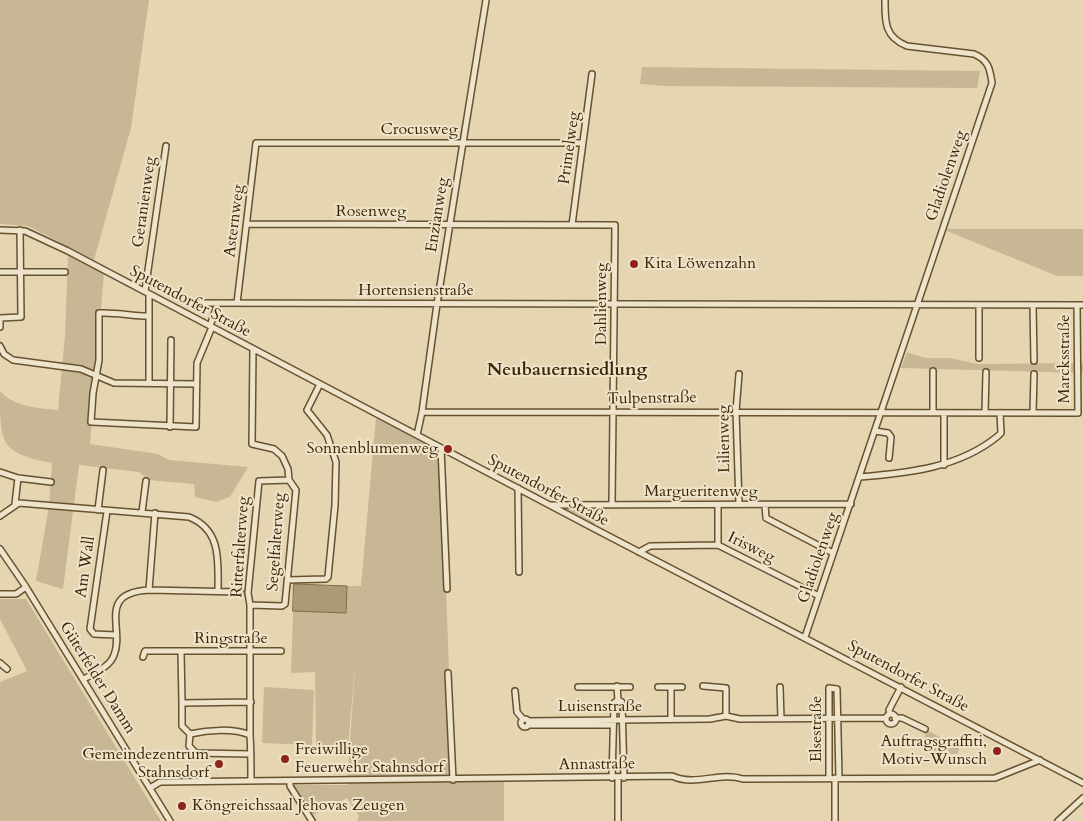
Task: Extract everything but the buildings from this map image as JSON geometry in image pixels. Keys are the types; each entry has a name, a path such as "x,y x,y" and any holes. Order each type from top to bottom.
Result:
{"street":[{"name":"Enzianweg","path":"417,435 486,0"},
{"name":"Gladiolenweg","path":"805,637 919,304 992,83 990,71 983,58 974,54 907,46 897,42 889,34 885,25 885,0"},
{"name":"Primelweg","path":"572,225 592,74"},
{"name":"Crocusweg","path":"256,143 582,143"},
{"name":"Asternweg","path":"237,303 256,143"},
{"name":"Geranienweg","path":"149,384 147,292 166,146"},
{"name":"Rosenweg","path":"247,224 615,225"},
{"name":"Dahlienweg","path":"612,504 615,225"},
{"name":"Sputendorfer Straße","path":"0,230 20,230 31,233 147,292 1083,784"},
{"path":"0,327 0,318 21,317 20,230"},
{"path":"0,272 65,272"},
{"name":"Hortensienstraße","path":"189,303 1080,305"},
{"path":"148,316 129,316 120,312 99,313 98,374 93,393 91,422 196,427 198,358 211,327 218,303"},
{"path":"1033,304 1034,361"},
{"path":"979,305 980,358"},
{"name":"Marcksstraße","path":"1078,412 1080,305"},
{"path":"170,427 171,340"},
{"path":"0,346 4,354 13,360 81,369 98,374 114,383 196,384"},
{"name":"Segelfalterweg","path":"250,605 282,606 285,604 296,495 293,484 289,480 288,469 282,456 274,449 252,444 253,349"},
{"path":"933,371 933,413"},
{"path":"985,413 986,372"},
{"name":"Lilienweg","path":"738,504 736,411 739,374"},
{"path":"1033,413 1034,374"},
{"path":"288,580 326,579 328,576 335,505 336,462 327,436 307,410 320,384"},
{"name":"Tulpenstraße","path":"422,412 736,411 944,414 1078,412"},
{"path":"860,478 909,473 944,464 969,454 998,436 1000,413"},
{"path":"944,414 944,464"},
{"path":"875,431 888,433 891,437 889,458"},
{"path":"441,448 447,589"},
{"path":"98,510 103,470"},
{"path":"0,472 18,478 51,482"},
{"path":"15,504 18,478"},
{"name":"Ritterfalterweg","path":"251,780 250,605 248,593 259,481 289,480"},
{"path":"142,512 146,481"},
{"path":"518,488 519,572"},
{"path":"0,516 15,504 156,513 182,516 196,520 213,536 218,554 218,591"},
{"name":"Margueritenweg","path":"550,505 851,504"},
{"path":"718,505 718,545"},
{"path":"765,505 766,518 834,553"},
{"name":"Am Wall","path":"107,511 90,629 94,634 115,635"},
{"path":"149,590 156,513"},
{"name":"Irisweg","path":"639,552 650,546 718,545 819,596"},
{"name":"Güterfelder Damm","path":"0,549 84,679 170,821"},
{"path":"0,594 16,594 26,588"},
{"path":"84,679 110,663 115,652 115,612 126,595 137,591 149,590 240,592"},
{"name":"Ringstraße","path":"143,657 145,651 181,652 250,648 281,651"},
{"name":"Ringstraße","path":"181,652 182,726 190,734 189,746 196,753 251,754"},
{"path":"0,663 6,669"},
{"path":"448,673 453,780"},
{"path":"617,686 618,700 622,702 618,821"},
{"path":"703,686 726,688 726,716"},
{"path":"578,687 630,687"},
{"path":"658,687 682,687"},
{"path":"671,687 671,719"},
{"path":"780,687 780,719"},
{"path":"888,716 889,710 901,687"},
{"name":"Elsestraße","path":"834,778 839,719 838,689 829,688 835,821"},
{"name":"Luisenstraße","path":"515,691 518,712 527,722 613,723 622,720 710,719 726,716 780,719 839,719 888,716 902,718 925,729"},
{"path":"618,700 614,703 613,723 618,778"},
{"path":"182,703 250,702"},
{"name":"Luisenstraße","path":"888,716 890,724 896,718"},
{"path":"190,734 241,732 250,735"},
{"name":"Annastraße","path":"150,788 160,782 251,780 290,782 672,776 678,779 704,780 718,776 731,776 743,779 995,778 1040,760"},
{"path":"290,782 312,821"},
{"path":"1058,821 1083,798"}],"shaded area":[{"path":"0,0 149,0 131,128 94,260 28,226 0,224"},
{"path":"642,67 980,71 977,88 665,86 640,84"},
{"path":"942,229 1083,229 1083,276 1057,276"},
{"path":"68,255 104,273 90,444 158,454 169,460 248,467 230,497 216,502 195,497 194,484 149,480 139,472 79,465 63,589 36,581 49,506 52,463 22,455 6,443 1,423 0,391 19,404 58,410 65,335"},
{"path":"907,352 925,358 951,358 977,364 1083,363 1083,373 901,368"},
{"path":"376,418 441,452 453,779 504,779 504,821 357,821 359,816 347,798 313,815 294,785 347,785 356,654 348,747 316,747 315,672 291,673 293,611 346,612 347,586 361,586"},
{"path":"564,507 594,507 595,525 564,510"},
{"path":"294,584 347,586 346,613 293,611"},
{"path":"0,599 26,599 161,821 0,821 0,682 27,671 0,619"},
{"path":"264,687 314,690 312,745 262,743"},
{"path":"925,729 959,747 958,754 925,753"}],"place":[{"name":"Kita Löwenzahn","path":"634,264"},
{"name":"Sonnenblumenweg","path":"448,449"},
{"name":"Auftragsgraffiti, Motiv-Wunsch","path":"997,751"},
{"name":"Freiwillige Feuerwehr Stahnsdorf","path":"285,759"},
{"name":"Gemeindezentrum Stahnsdorf","path":"219,764"},
{"name":"Köngreichssaal Jehovas Zeugen","path":"182,806"}],"district":[{"name":"Neubauernsiedlung","path":"567,371"}]}
